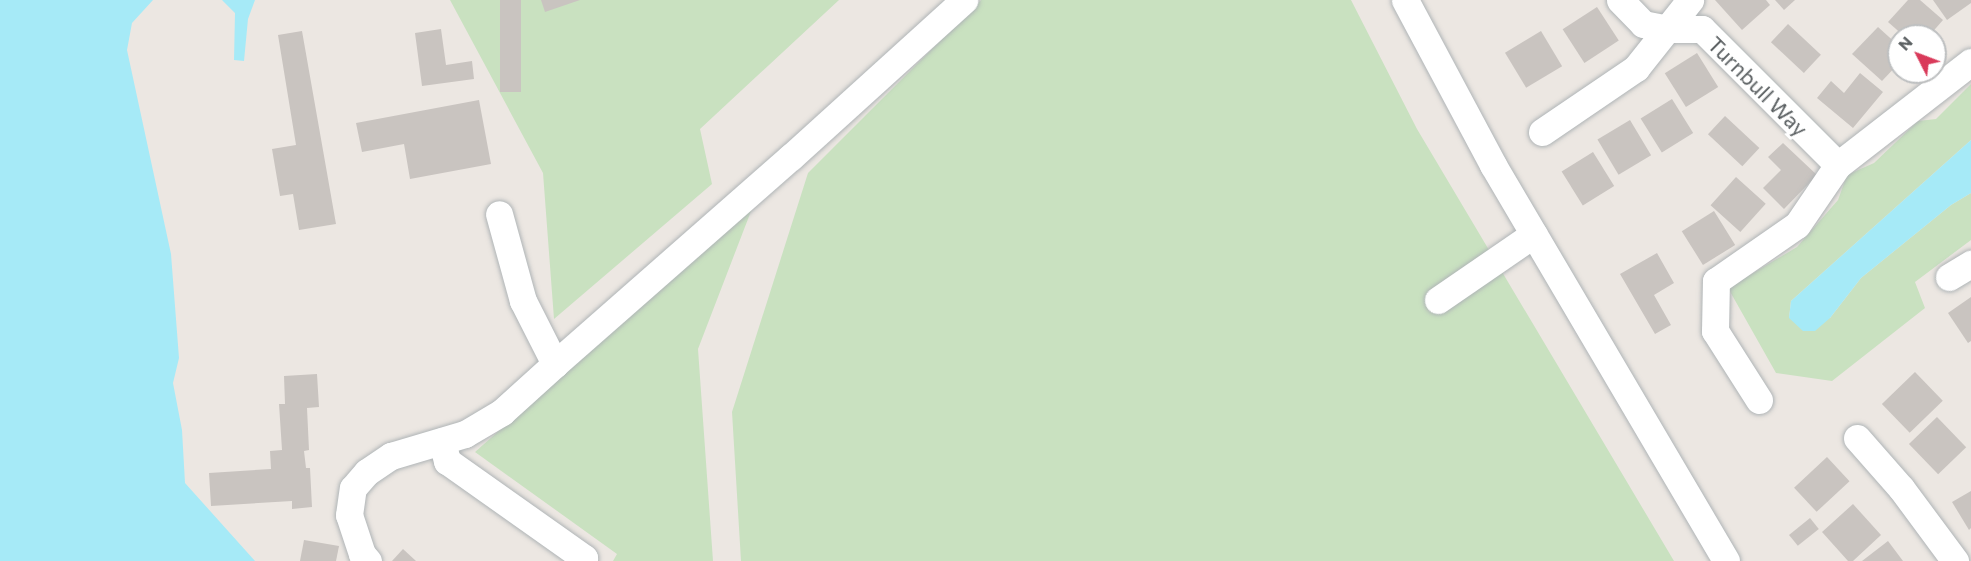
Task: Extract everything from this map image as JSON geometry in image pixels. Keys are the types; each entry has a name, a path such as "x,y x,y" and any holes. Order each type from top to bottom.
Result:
{"street":[{"path":"368,561 362,554 349,515 353,489 367,472 391,456 465,434 502,412 791,157 964,0"},
{"path":"1405,0 1493,165 1726,561"},
{"name":"Turnbull Way","path":"1620,0 1643,24 1669,29 1702,29 1838,165"},
{"path":"1542,132 1636,68 1690,0"},
{"path":"1759,400 1715,331 1716,281 1797,225 1838,165 1971,62"},
{"path":"499,214 523,300 555,364"},
{"path":"1438,300 1534,234"},
{"path":"1857,438 1901,488 1955,561"},
{"path":"442,441 447,461 584,558 583,561"}],"green space":[{"path":"450,0 839,0 700,129 712,184 554,319 543,173"},
{"path":"981,0 1351,0 1417,129 1674,561 741,561 732,412 808,173"},
{"path":"1971,84 1971,140 1791,301 1789,318 1830,318 1861,278 1951,205 1971,193 1971,240 1915,282 1925,308 1832,381 1776,373 1728,288 1797,247 1838,200 1847,175 1874,163 1918,121 1936,119"},
{"path":"753,206 698,349 713,561 613,561 617,554 475,452"}],"water":[{"path":"0,0 153,0 132,23 127,50 171,254 179,358 173,383 182,430 185,483 255,561 0,561"},
{"path":"222,0 255,0 248,19 244,61 234,60 235,13"},
{"path":"1971,140 1971,193 1951,205 1861,278 1830,318 1815,331 1803,331 1789,318 1791,301"}],"building":[{"path":"500,0 521,0 521,92 500,92"},
{"path":"541,0 580,0 545,12"},
{"path":"1715,0 1766,0 1770,5 1742,30"},
{"path":"1775,0 1795,0 1784,10"},
{"path":"1908,0 1920,0 1943,20 1940,24 1890,24 1888,22"},
{"path":"1933,0 1971,0 1971,3 1947,20"},
{"path":"1597,7 1619,41 1584,63 1563,29"},
{"path":"1788,24 1821,55 1804,73 1771,42"},
{"path":"1878,27 1887,35 1887,76 1882,81 1852,54"},
{"path":"441,29 446,65 472,61 474,79 422,86 415,33"},
{"path":"302,31 336,224 299,230 293,194 280,196 272,149 296,145 278,35"},
{"path":"1541,31 1562,66 1526,88 1505,53"},
{"path":"1697,53 1718,87 1686,107 1665,73"},
{"path":"1860,73 1883,92 1853,128 1817,98 1831,81 1844,93"},
{"path":"1672,99 1693,133 1662,153 1641,119"},
{"path":"479,100 491,164 410,179 404,144 362,152 356,123"},
{"path":"1725,116 1759,148 1742,166 1708,134"},
{"path":"1630,120 1651,155 1619,175 1597,140"},
{"path":"1783,143 1817,175 1784,209 1763,188 1781,170 1768,157"},
{"path":"1593,152 1614,186 1583,206 1562,172"},
{"path":"1736,177 1766,204 1740,232 1711,205"},
{"path":"1714,211 1735,245 1703,265 1682,231"},
{"path":"1657,253 1674,283 1654,295 1671,325 1655,334 1620,274"},
{"path":"1971,297 1971,341 1968,343 1948,313"},
{"path":"1915,372 1943,401 1910,433 1882,404"},
{"path":"317,374 319,407 307,408 309,450 304,451 306,468 310,468 312,507 292,509 292,501 211,506 209,473 271,469 270,451 282,450 279,404 285,404 284,376"},
{"path":"1937,417 1966,447 1938,474 1909,444"},
{"path":"1827,457 1850,481 1817,512 1794,488"},
{"path":"1971,491 1971,528 1969,530 1952,502"},
{"path":"1853,504 1881,535 1853,561 1848,561 1822,532"},
{"path":"1810,518 1819,529 1798,546 1789,535"},
{"path":"304,540 339,546 336,561 300,561"},
{"path":"1888,541 1903,561 1862,561"},
{"path":"403,549 416,561 392,561"}]}
